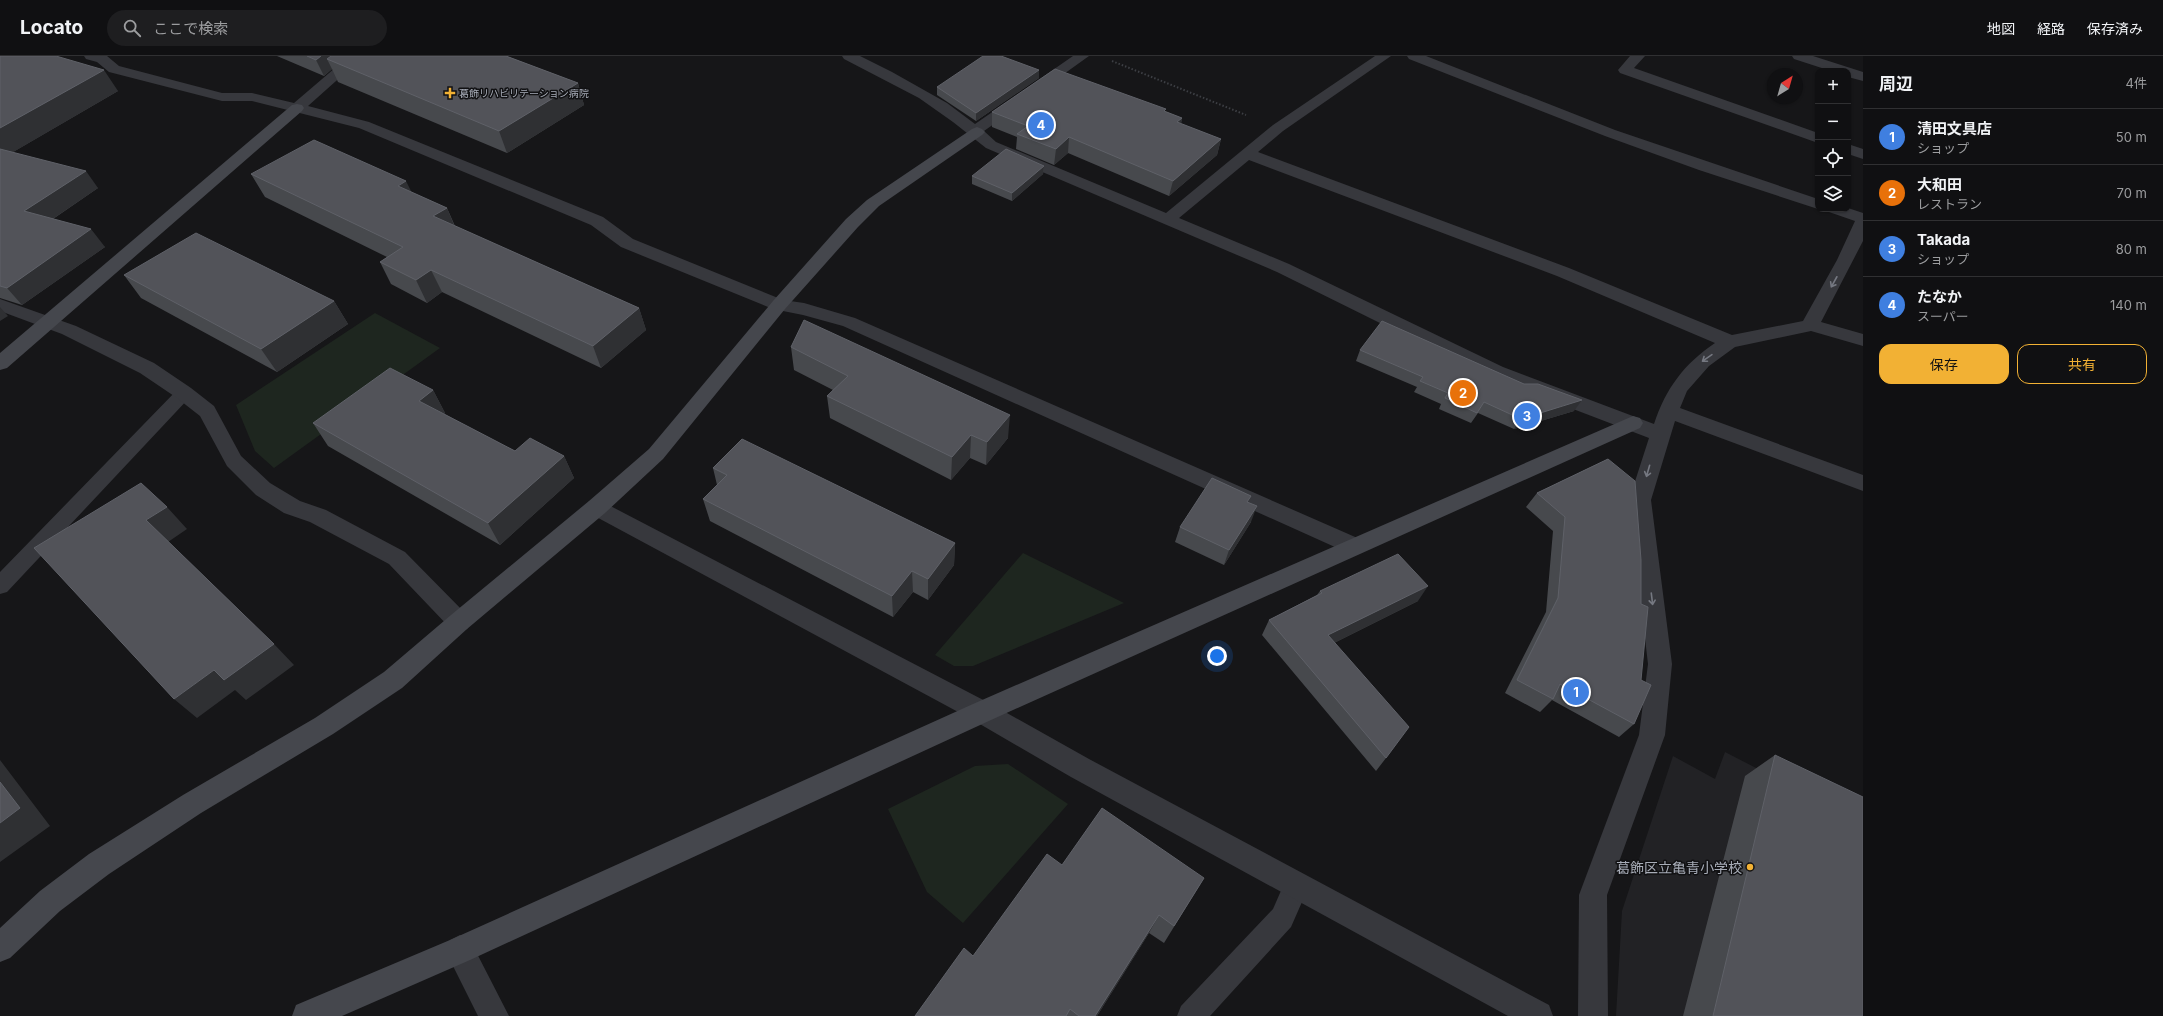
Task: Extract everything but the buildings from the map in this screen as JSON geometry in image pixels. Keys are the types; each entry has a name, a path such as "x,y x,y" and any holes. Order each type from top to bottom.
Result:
{"street":[{"path":"91,56 102,59 114,68 222,97 252,97 364,126 393,137 597,221 627,243 779,305 804,309 849,322 1354,546"},
{"path":"0,363 356,56"},
{"path":"849,56 898,79 976,132 991,145 1283,268 1496,372 1660,434"},
{"path":"0,948 50,901 99,864 192,804 324,726 393,680 656,454 779,305 852,223 873,203 1082,56"},
{"path":"1168,219 1278,128 1384,56"},
{"path":"1414,56 1610,133 1705,167 1815,203"},
{"path":"1638,56 1625,70 1815,137"},
{"path":"1799,56 1836,68"},
{"path":"1851,73 1863,77"},
{"path":"1851,150 1863,154"},
{"path":"1246,153 1563,272 1730,342"},
{"path":"1844,212 1863,218"},
{"path":"1593,1016 1593,895 1652,735 1660,664 1640,500 1660,434 1668,411 1679,388 1702,361 1730,342 1800,329 1810,325 1855,262 1863,222"},
{"path":"0,305 69,330 147,368 184,393 207,411 234,461 263,489 292,507 318,516 397,558 459,622"},
{"path":"1810,325 1863,340"},
{"path":"1668,411 1863,483"},
{"path":"307,1016 460,950 982,712 1633,423"},
{"path":"596,507 982,712 1080,768 1538,1016"},
{"path":"460,950 494,1016"}],"lane":[{"path":"0,586 184,393"},
{"path":"1191,1016 1282,918 1296,886"}],"path":[{"path":"1107,59 1278,128"}],"shaded area":[{"path":"375,313 440,348 274,468 255,451 236,405"},
{"path":"1023,553 1124,603 973,666 954,666 935,655"},
{"name":"葛飾区立亀青小学校","path":"1725,752 1863,823 1863,1016 1616,1016 1622,911 1673,756 1715,779"},
{"path":"1008,764 1068,804 963,923 927,892 888,809 975,766"}],"place":[{"name":"葛飾リハビリテーション病院","path":"450,93"},
{"name":"たなか","path":"1041,125"},
{"name":"大和田","path":"1463,393"},
{"name":"Takada","path":"1527,416"},
{"name":"清田文具店","path":"1576,692"},
{"name":"葛飾区立亀青小学校","path":"1750,867"}]}
